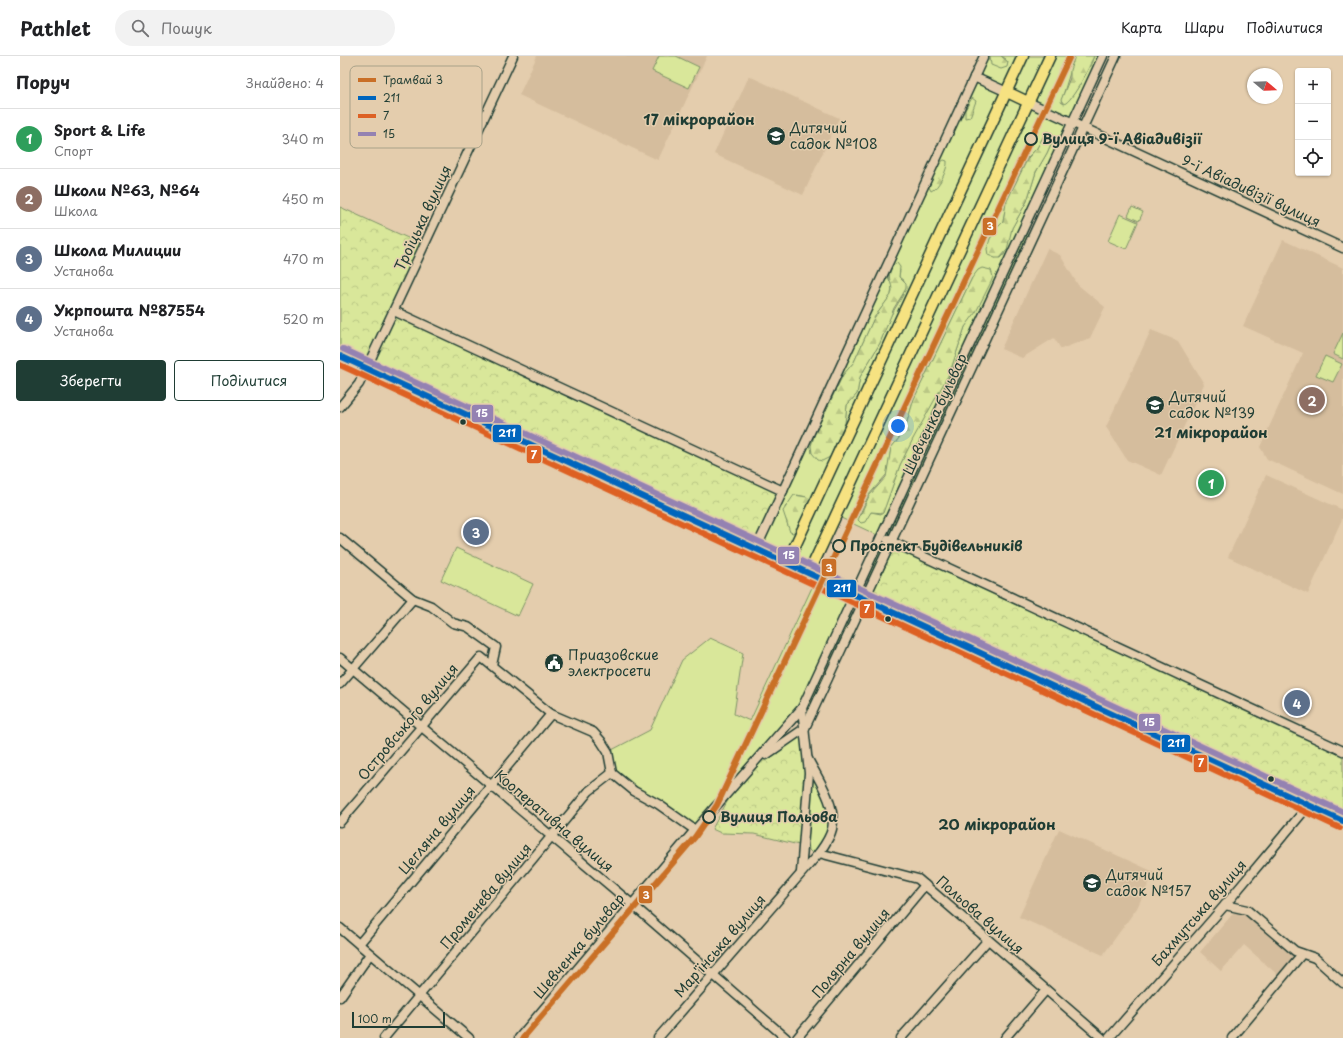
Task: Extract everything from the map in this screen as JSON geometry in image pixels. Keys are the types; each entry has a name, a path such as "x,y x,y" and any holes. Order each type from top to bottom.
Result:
{"main road":[{"path":"787,563 1024,56"},
{"path":"809,573 1050,56"},
{"path":"1007,92 1028,102"},
{"path":"340,356 1343,821"}],"street":[{"name":"Троїцька вулиця","path":"482,122 513,56"},
{"path":"756,549 984,56"},
{"name":"Шевченка бульвар","path":"755,762 805,728 861,597 882,537 1103,56"},
{"name":"Шевченка бульвар","path":"519,1038 695,830 802,708 892,542 1116,56"},
{"path":"974,77 1007,92"},
{"name":"9-ї Авіадивізії вулиця","path":"1028,102 1343,248"},
{"name":"Троїцька вулиця","path":"340,407 359,384 470,148"},
{"path":"1023,230 1033,234"},
{"path":"394,311 783,491"},
{"path":"882,537 1343,751"},
{"path":"340,538 413,599 430,606 453,623 468,627 496,647 492,665 552,714 593,732 608,752 612,774 634,791 658,804 695,830"},
{"path":"340,684 413,599"},
{"name":"Островського вулиця","path":"340,822 481,657 492,665"},
{"name":"Кооперативна вулиця","path":"340,658 633,904 786,1038"},
{"path":"801,872 808,804 808,759 802,708"},
{"name":"Цегляна вулиця","path":"359,944 552,714"},
{"name":"Мар'їнська вулиця","path":"658,1038 819,853 828,840 832,830 832,812 824,791 808,759"},
{"name":"Променева вулиця","path":"384,1038 589,791 612,774"},
{"name":"Бахмутська вулиця","path":"1109,1038 1225,905 1309,805"},
{"name":"Польова вулиця","path":"819,853 918,879 1102,1038"},
{"name":"Полярна вулиця","path":"797,1038 925,885"},
{"path":"1225,905 1247,910 1295,951 1314,958 1343,983"},
{"path":"340,928 469,1038"},
{"path":"901,1038 988,940"},
{"path":"340,997 370,954"},
{"path":"1232,1038 1302,954"},
{"path":"1005,1038 1046,990"}],"shaded area":[{"path":"537,56 707,56 658,160 519,95"},
{"name":"Дитячий садок №108","path":"749,76 839,118 803,195 714,154"},
{"path":"1283,240 1343,268 1343,494 1267,459 1260,447 1303,353 1243,326"},
{"path":"1047,249 1060,255 1078,285 1105,307 1090,338 1061,349 1054,338 1022,358 1001,349"},
{"name":"Дитячий садок №139","path":"1151,330 1178,341 1204,384 1161,475 1127,460 1106,427"},
{"path":"1266,475 1343,510 1343,517 1308,594 1228,557"},
{"name":"Дитячий садок №157","path":"1059,829 1154,872 1137,908 1103,955 1019,917"},
{"path":"1236,910 1245,912 1296,956 1279,976 1244,945 1221,971 1200,952"}],"green space":[{"path":"659,56 676,56 699,67 689,88 652,71"},
{"path":"988,56 990,56 989,61 1006,59 1001,56 1020,56 1005,88 979,76"},
{"path":"990,56 1001,56 1008,62 1007,67 1001,69 991,65"},
{"path":"1027,56 1046,56 1027,98 1011,91"},
{"path":"1053,56 1075,56 1061,102 1064,104 1077,89 1094,56 1100,56 1071,119 1033,101"},
{"path":"1075,56 1094,56 1072,97 1064,104 1061,100 1070,78 1070,70"},
{"path":"976,81 1002,93 786,559 761,547","holes":["940,163 947,166 934,190 931,181","893,265 900,270 899,277 904,281 903,295 890,317 880,343 860,377 857,394 847,405 845,423 830,456 812,453 811,446 815,433 843,375 854,362 874,318 891,295 892,286 888,277","797,495 807,497 788,527 785,507"]},
{"path":"1008,96 1024,103 807,569 792,562"},
{"path":"972,98 976,101 970,117 965,118 965,110"},
{"path":"1030,106 1068,124 879,536 839,517","holes":["1046,132 1049,132 1054,137 1036,172 1027,201 1012,228 1004,255 995,258 990,239 996,229 1003,222 1006,203 1027,158 1037,148","972,278 982,299 965,327 950,372 922,419 900,465 881,514 871,512 866,519 859,516 868,496 887,474 891,448 904,432 914,399"]},
{"path":"1046,132 1052,133 1054,137 1036,172 1027,201 1012,228 1007,250 1000,258 995,258 988,255 987,249 990,239 996,229 1003,222 1006,203 1028,158 1037,148"},
{"path":"944,160 947,161 947,164 944,173 940,182 931,191 929,187 933,176 939,164"},
{"path":"340,207 421,244 366,364 340,352"},
{"path":"1132,207 1143,212 1139,221 1128,216"},
{"path":"1120,214 1138,222 1126,249 1108,241"},
{"path":"1024,233 1030,235 1003,293 998,291"},
{"path":"897,263 900,267 899,277 906,284 906,289 894,308 880,343 860,377 857,394 847,405 845,423 830,457 822,461 818,460 812,453 811,446 815,433 843,375 854,362 874,318 891,295 892,290 890,273 893,265"},
{"path":"982,268 991,270 993,277 976,312 965,327 950,372 900,465 883,513 871,512 865,522 861,523 858,520 869,496 886,477 891,448 904,432 914,399 972,278 978,270"},
{"path":"996,295 1002,298 980,345 975,343"},
{"path":"396,315 778,492 754,544 372,367"},
{"path":"1343,333 1343,359 1333,354"},
{"path":"973,347 978,349 891,539 886,536"},
{"path":"1325,356 1342,364 1333,382 1316,375"},
{"path":"794,495 807,497 811,500 799,527 793,533 790,532 783,511"},
{"path":"884,540 889,543 871,581 866,579"},
{"path":"895,546 1343,753 1343,817 870,598"},
{"path":"456,548 533,584 518,616 441,580"},
{"path":"815,581 851,597 799,706 695,827 635,789 614,772 610,751 650,730 682,660 710,638 743,653 734,714 750,721"},
{"path":"849,614 855,617 811,710 805,707"},
{"path":"803,732 806,759 803,846 754,834 721,833 712,829 733,791 757,763"},
{"path":"812,773 829,812 829,829 813,854 809,850 808,842"}],"tram line":[{"name":"3","path":"523,1038 695,837 717,805 1070,56"}],"transit line":[{"name":"15","path":"343,349 1343,812"},
{"name":"211","path":"340,356 1343,821"},
{"name":"7","path":"340,365 1340,828"}],"place":[{"name":"Дитячий садок №108","path":"776,136"},
{"name":"Вулиця 9-ї Авіадивізії","path":"1031,139"},
{"name":"Школи №63, №64","path":"1312,400"},
{"name":"Дитячий садок №139","path":"1155,405"},
{"name":"Sport & Life","path":"1211,483"},
{"name":"Школа Милиции","path":"476,532"},
{"name":"Проспект Будівельників","path":"839,546"},
{"name":"Приазовские электросети","path":"554,663"},
{"name":"Укрпошта №87554","path":"1297,703"},
{"name":"Вулиця Польова","path":"709,817"},
{"name":"Дитячий садок №157","path":"1092,883"}],"district":[{"name":"17 мікрорайон","path":"699,120"},
{"name":"21 мікрорайон","path":"1211,433"},
{"name":"20 мікрорайон","path":"997,825"}]}
